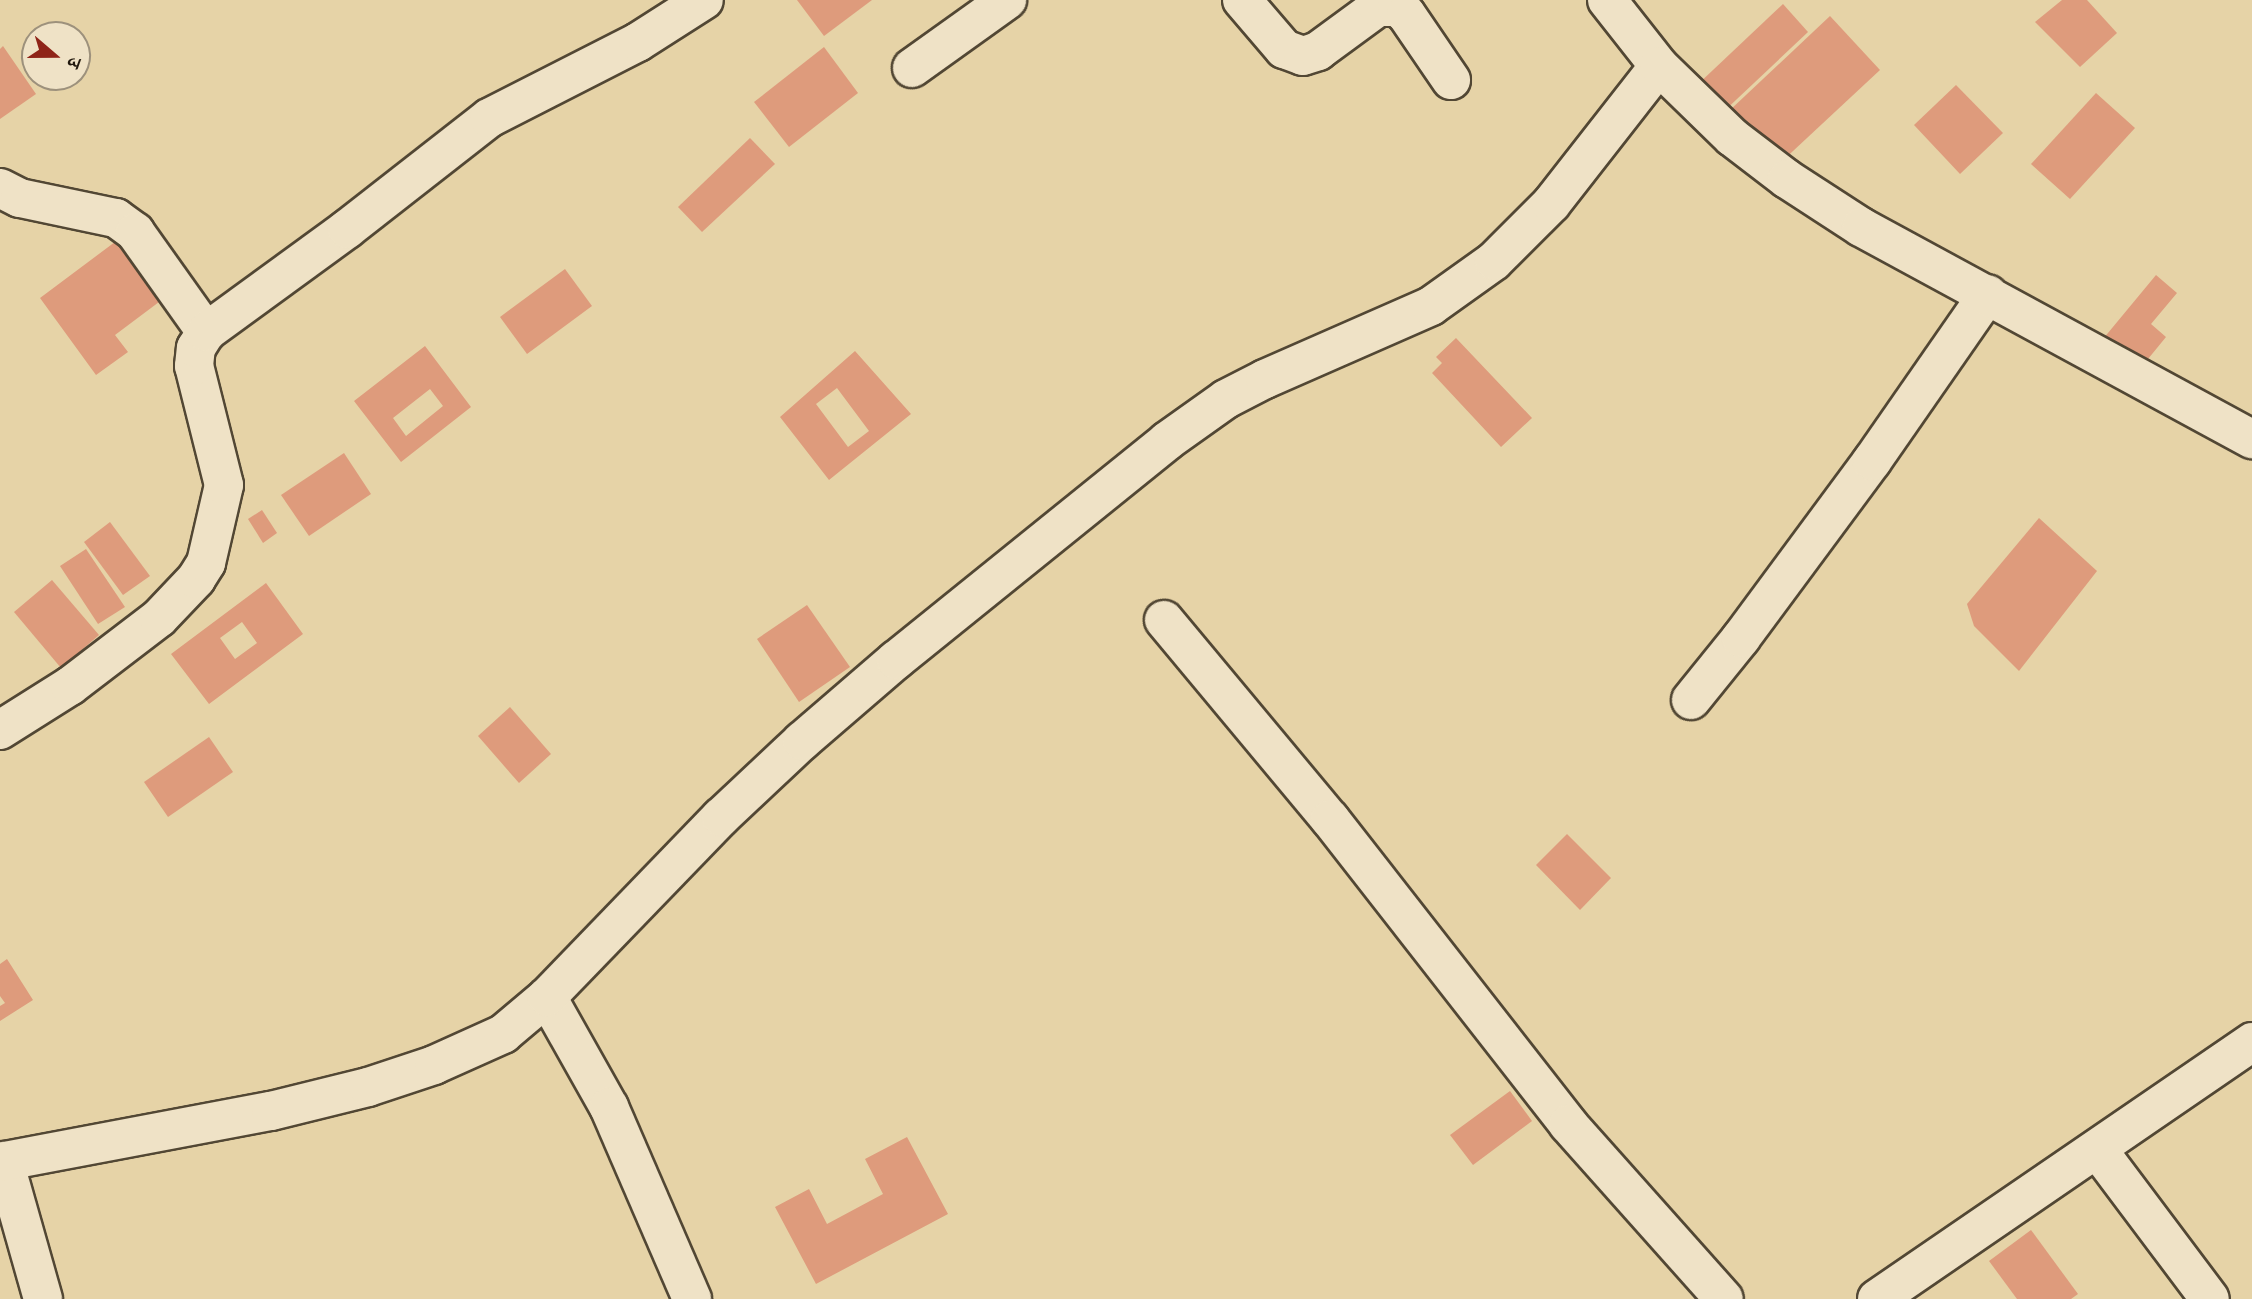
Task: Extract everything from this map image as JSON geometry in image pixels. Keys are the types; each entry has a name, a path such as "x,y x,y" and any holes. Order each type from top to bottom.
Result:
{"street":[{"path":"0,730 70,686 159,618 196,579 206,563 224,485 194,366 196,348 206,332 347,229 488,118 638,42 704,0"},
{"path":"1242,0 1284,49 1303,57 1318,51 1378,7 1397,7 1406,14 1451,80"},
{"path":"1607,0 1658,66 1732,137 1787,179 1861,227 2252,439"},
{"path":"912,68 988,5"},
{"path":"43,1299 2,1162 271,1111 368,1087 433,1065 503,1034 547,997 721,817 802,741 896,660 1167,441 1226,399 1265,379 1431,306 1494,261 1551,204 1658,66"},
{"path":"0,188 20,198 116,218 135,232 206,332"},
{"path":"1691,700 1741,638 1872,461 1988,294"},
{"path":"1164,620 1330,819 1568,1124 1724,1299"},
{"path":"547,997 609,1107 692,1299"},
{"path":"1877,1299 2252,1042"},
{"path":"2098,1150 2210,1299"}],"building":[{"path":"797,0 872,0 824,36"},
{"path":"2062,0 2087,0 2117,33 2080,67 2035,22"},
{"path":"1783,4 1808,32 1720,115 1695,87"},
{"path":"1830,16 1880,70 1778,165 1729,111"},
{"path":"3,46 21,72 21,91 34,91 36,94 0,119 0,49"},
{"path":"824,47 858,93 789,147 754,102"},
{"path":"1956,85 2003,133 1960,174 1914,125"},
{"path":"2096,93 2135,128 2070,199 2031,164"},
{"path":"750,138 775,164 702,232 678,207"},
{"path":"127,233 171,293 115,335 128,352 96,375 40,298"},
{"path":"565,269 592,306 527,354 500,317"},
{"path":"2156,275 2177,293 2151,324 2166,337 2139,370 2103,339"},
{"path":"1456,338 1532,418 1501,447 1432,373 1442,363 1436,357"},
{"path":"425,346 471,407 401,462 354,401","holes":["430,389 443,406 406,436 393,418"]},
{"path":"855,351 911,414 829,480 780,417","holes":["837,388 869,431 848,447 816,404"]},
{"path":"344,453 371,494 309,536 281,495"},
{"path":"262,510 277,533 263,543 248,519"},
{"path":"2039,518 2097,571 2019,671 1974,626 1967,604"},
{"path":"110,522 150,576 123,595 84,542"},
{"path":"86,549 125,607 98,624 60,566"},
{"path":"52,580 99,635 61,668 14,612"},
{"path":"266,583 303,634 209,704 171,654","holes":["242,622 257,643 235,659 220,638"]},
{"path":"807,605 850,667 799,702 757,639"},
{"path":"510,707 551,754 519,783 478,736"},
{"path":"209,737 233,772 168,817 144,782"},
{"path":"1567,834 1611,878 1580,910 1536,865"},
{"path":"7,959 33,1000 0,1021 0,1006 5,1003 0,996 0,964"},
{"path":"1510,1091 1532,1121 1473,1165 1450,1135"},
{"path":"907,1137 948,1214 816,1284 775,1207 809,1189 827,1224 883,1194 865,1159"},
{"path":"2031,1230 2078,1294 2071,1299 2017,1299 1989,1261"}]}
